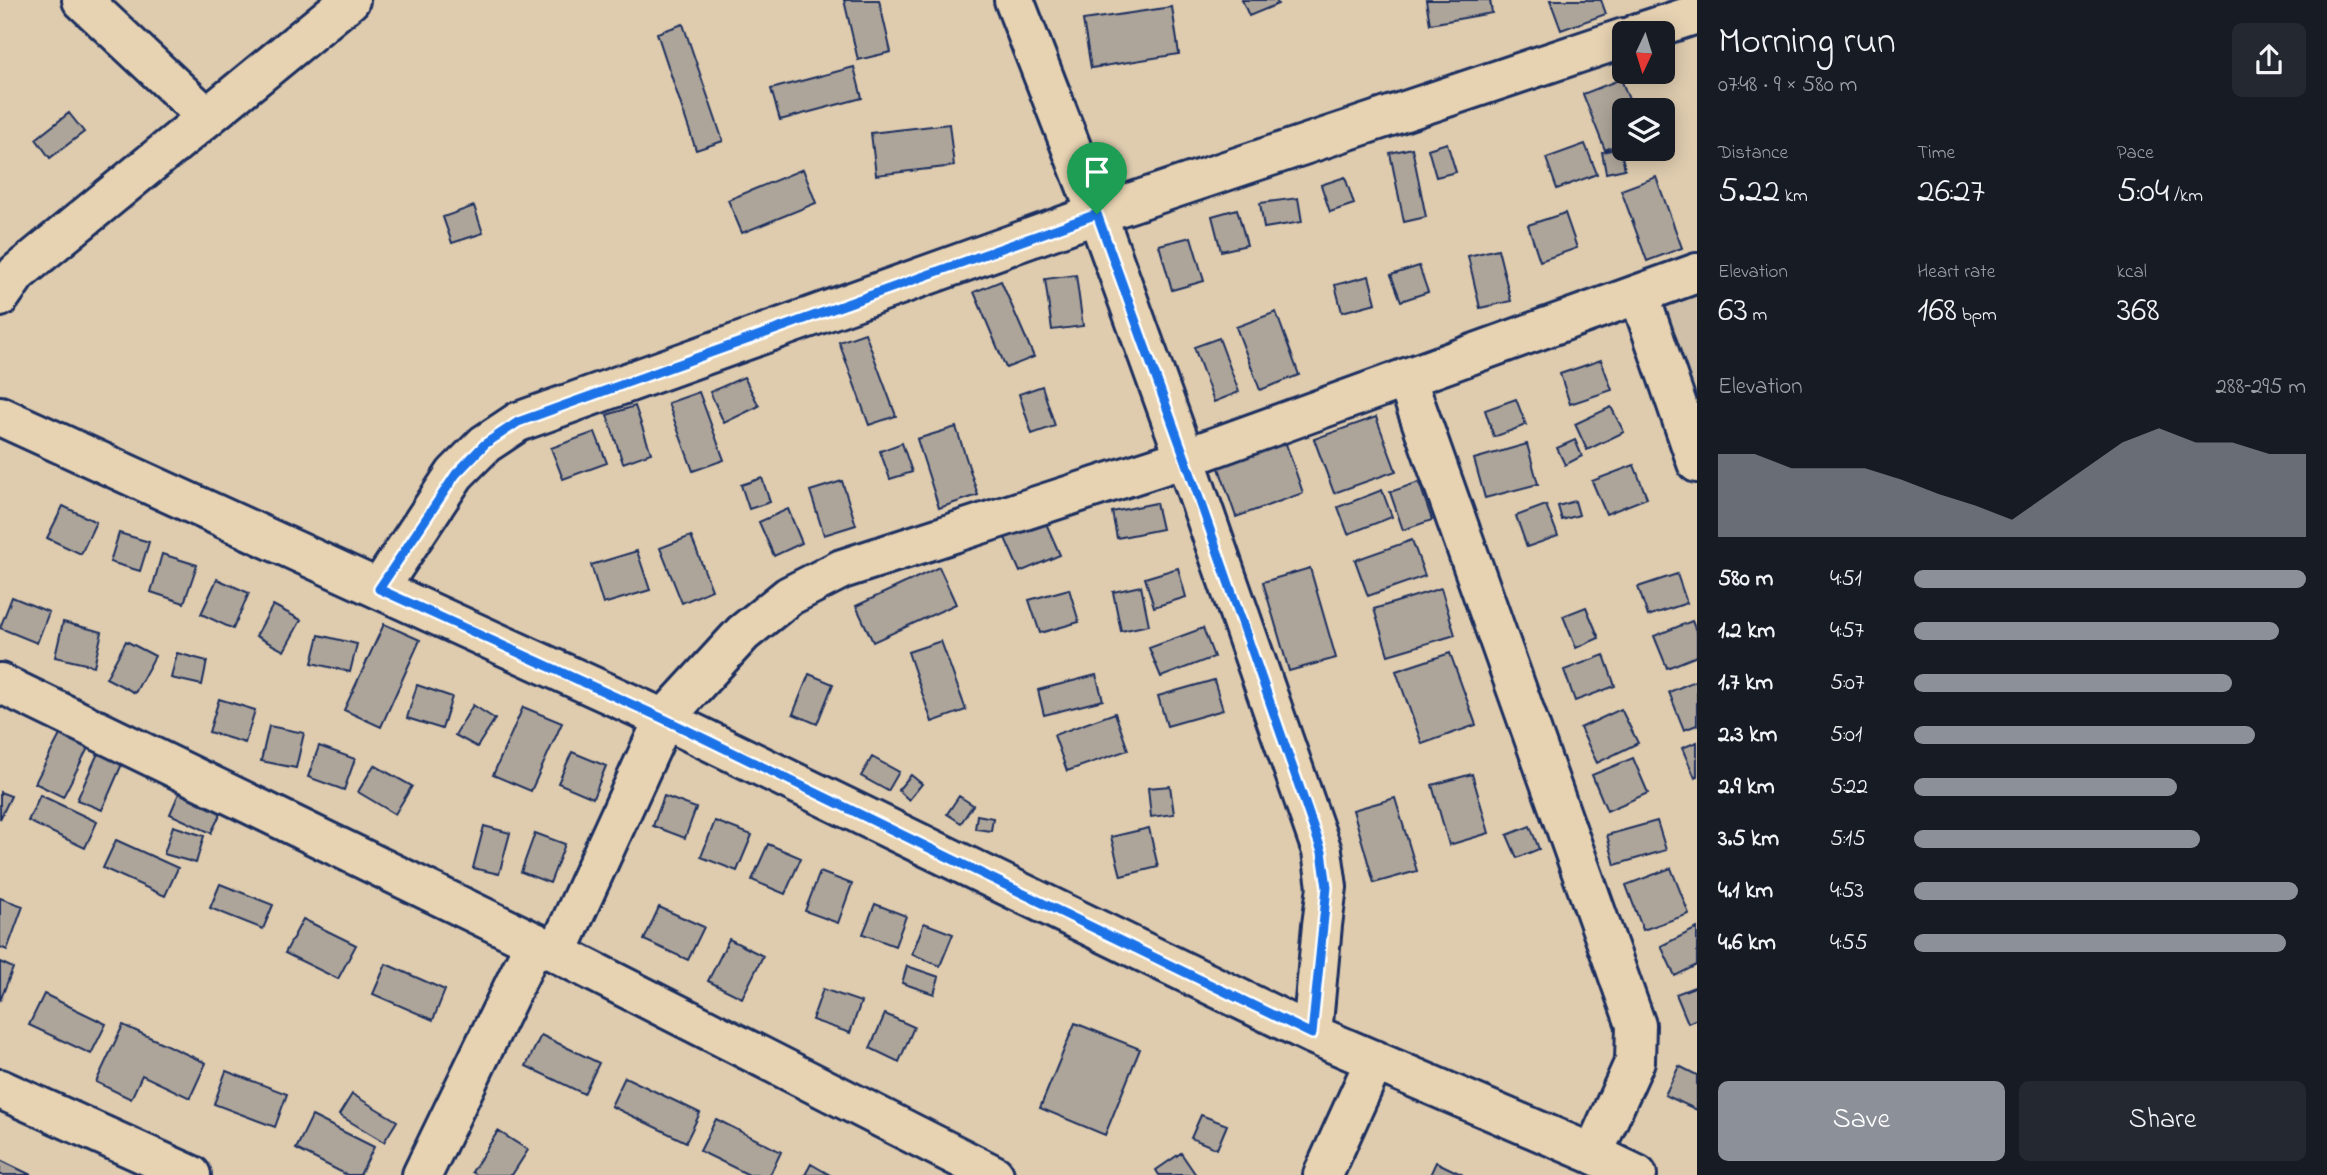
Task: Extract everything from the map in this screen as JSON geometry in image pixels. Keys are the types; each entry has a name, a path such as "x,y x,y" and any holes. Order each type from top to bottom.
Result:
{"street":[{"path":"82,0 207,117"},
{"path":"0,296 17,273 350,0"},
{"path":"1014,0 1097,214 1322,852 1327,887 1312,1034"},
{"path":"1675,21 1697,14"},
{"path":"379,589 456,474 485,444 518,422 1097,214 1612,42"},
{"path":"422,1175 546,947 664,719 743,633 789,596 842,569 1185,458 1697,273"},
{"path":"1639,294 1697,463"},
{"path":"1406,378 1636,1025 1635,1061 1593,1154"},
{"path":"0,416 664,719 1312,1034 1637,1175"},
{"path":"0,682 546,947 995,1175"},
{"path":"1323,1175 1376,1060"},
{"path":"0,1089 191,1175"}],"shaded area":[{"path":"1697,285 1697,404 1660,297"}],"building":[{"path":"844,0 879,0 891,52 858,60"},
{"path":"1242,0 1276,0 1278,4 1249,16"},
{"path":"1426,0 1490,0 1492,13 1430,24"},
{"path":"1550,0 1601,0 1606,14 1561,30"},
{"path":"1172,7 1179,54 1091,68 1083,20"},
{"path":"683,24 723,141 696,150 657,33"},
{"path":"854,67 862,98 780,120 771,89"},
{"path":"1612,83 1623,84 1628,98 1612,98 1612,147 1605,150 1583,94"},
{"path":"69,113 84,132 50,158 36,139"},
{"path":"949,124 954,166 876,175 871,133"},
{"path":"1447,143 1456,172 1436,177 1428,149"},
{"path":"1585,144 1597,174 1557,189 1546,158"},
{"path":"1412,148 1426,217 1404,222 1390,153"},
{"path":"1612,150 1612,161 1623,161 1625,169 1606,173 1602,152"},
{"path":"803,169 816,203 742,233 728,200"},
{"path":"1345,177 1354,204 1330,212 1321,185"},
{"path":"1656,177 1682,248 1647,261 1621,190"},
{"path":"1298,198 1302,222 1264,228 1260,203"},
{"path":"474,206 483,233 452,243 443,217"},
{"path":"1237,209 1247,245 1221,251 1212,216"},
{"path":"1565,213 1577,248 1540,261 1528,225"},
{"path":"1191,237 1204,281 1172,290 1159,245"},
{"path":"1498,249 1511,301 1480,308 1468,256"},
{"path":"1419,266 1428,292 1401,301 1391,275"},
{"path":"1076,275 1083,326 1052,330 1045,279"},
{"path":"1369,276 1376,303 1342,312 1335,285"},
{"path":"1001,281 1034,357 1006,368 974,292"},
{"path":"1276,312 1299,375 1260,390 1236,327"},
{"path":"865,333 896,416 869,425 839,342"},
{"path":"1219,338 1239,392 1214,402 1194,347"},
{"path":"1601,360 1612,390 1570,404 1560,374"},
{"path":"744,377 759,406 724,423 710,392"},
{"path":"1042,386 1055,426 1032,434 1019,394"},
{"path":"699,392 724,460 693,471 668,403"},
{"path":"1516,399 1526,425 1494,437 1485,410"},
{"path":"635,406 651,453 623,463 607,415"},
{"path":"1611,407 1624,432 1587,450 1575,424"},
{"path":"1376,417 1396,471 1334,493 1314,439"},
{"path":"956,427 978,495 939,508 917,439"},
{"path":"595,432 607,463 563,479 551,448"},
{"path":"1575,440 1582,456 1565,465 1557,448"},
{"path":"1285,441 1303,493 1236,517 1218,465"},
{"path":"902,443 912,472 890,479 880,451"},
{"path":"1527,444 1538,484 1485,498 1474,459"},
{"path":"1634,465 1647,498 1606,514 1592,481"},
{"path":"762,478 770,502 749,509 741,485"},
{"path":"842,481 856,525 824,535 810,491"},
{"path":"1419,482 1432,520 1403,530 1390,492"},
{"path":"1382,490 1392,517 1348,534 1338,507"},
{"path":"1575,501 1579,515 1562,520 1558,506"},
{"path":"1156,503 1162,529 1117,538 1112,512"},
{"path":"1546,505 1558,536 1527,547 1516,516"},
{"path":"63,506 96,522 81,554 47,538"},
{"path":"788,509 802,543 774,556 759,522"},
{"path":"1045,521 1060,555 1020,572 1005,538"},
{"path":"119,533 149,542 140,571 110,562"},
{"path":"691,536 712,590 682,603 660,548"},
{"path":"1412,540 1425,576 1368,596 1355,560"},
{"path":"637,551 650,590 603,604 591,565"},
{"path":"162,554 197,565 184,603 151,592"},
{"path":"939,567 956,604 873,642 856,606"},
{"path":"1178,568 1186,597 1154,607 1145,578"},
{"path":"1310,568 1336,658 1289,671 1263,582"},
{"path":"1677,574 1687,603 1648,616 1638,587"},
{"path":"217,579 249,593 233,629 201,614"},
{"path":"1141,586 1149,625 1121,631 1113,592"},
{"path":"1441,588 1455,635 1388,655 1374,609"},
{"path":"1069,589 1079,622 1040,633 1029,600"},
{"path":"12,597 49,612 37,643 0,628"},
{"path":"273,605 301,620 284,651 256,636"},
{"path":"1586,607 1599,638 1576,648 1563,616"},
{"path":"1692,621 1697,633 1697,656 1667,668 1654,636"},
{"path":"63,622 102,632 94,666 55,657"},
{"path":"384,624 420,640 381,727 344,710"},
{"path":"1203,628 1214,657 1161,677 1149,648"},
{"path":"319,635 357,644 350,672 312,663"},
{"path":"126,641 155,656 135,693 106,678"},
{"path":"941,641 966,710 932,722 908,652"},
{"path":"177,653 207,661 202,685 171,678"},
{"path":"1450,653 1476,725 1422,744 1396,671"},
{"path":"1604,655 1615,686 1575,701 1564,670"},
{"path":"809,674 833,684 817,724 793,714"},
{"path":"1096,675 1103,700 1044,715 1038,690"},
{"path":"1214,680 1223,710 1167,726 1158,696"},
{"path":"1697,680 1697,725 1684,730 1669,692"},
{"path":"417,685 452,697 442,729 407,718"},
{"path":"219,699 255,710 245,743 209,732"},
{"path":"473,705 495,719 477,747 455,735"},
{"path":"523,707 562,723 531,791 493,775"},
{"path":"1621,709 1638,743 1597,763 1580,728"},
{"path":"1115,713 1128,750 1067,771 1054,735"},
{"path":"269,726 304,733 296,768 261,761"},
{"path":"62,731 90,744 63,797 35,783"},
{"path":"1697,742 1697,777 1695,778 1682,748"},
{"path":"319,746 355,759 344,790 308,777"},
{"path":"572,752 606,766 593,798 558,783"},
{"path":"98,753 122,764 102,810 77,800"},
{"path":"872,757 899,772 888,791 861,776"},
{"path":"1633,758 1648,793 1607,811 1592,775"},
{"path":"374,765 412,786 395,814 358,792"},
{"path":"1472,774 1489,833 1449,845 1432,785"},
{"path":"911,775 922,784 909,800 898,790"},
{"path":"1170,786 1174,814 1151,817 1148,788"},
{"path":"0,792 11,796 0,819"},
{"path":"179,793 221,813 211,833 170,814"},
{"path":"40,795 97,822 85,848 28,821"},
{"path":"664,796 696,808 685,838 653,826"},
{"path":"959,796 973,805 961,823 947,814"},
{"path":"1395,798 1417,871 1374,883 1353,810"},
{"path":"977,815 993,818 991,831 975,829"},
{"path":"715,821 752,835 737,871 701,857"},
{"path":"1657,821 1666,850 1615,865 1607,835"},
{"path":"173,826 204,836 196,863 164,854"},
{"path":"484,826 510,833 499,874 473,868"},
{"path":"1530,826 1539,849 1517,858 1507,835"},
{"path":"1149,828 1158,867 1121,876 1111,837"},
{"path":"535,833 565,844 550,883 521,872"},
{"path":"116,840 178,868 165,896 103,868"},
{"path":"768,844 801,858 785,894 752,880"},
{"path":"1671,868 1689,914 1643,930 1626,885"},
{"path":"820,872 852,884 838,923 805,911"},
{"path":"220,884 273,905 263,929 210,908"},
{"path":"0,898 23,906 7,950 0,947"},
{"path":"875,904 906,916 895,946 863,934"},
{"path":"659,907 704,927 688,960 644,940"},
{"path":"303,919 356,945 338,979 285,953"},
{"path":"924,923 953,934 940,966 912,954"},
{"path":"1697,928 1697,965 1675,976 1661,946"},
{"path":"729,939 763,956 742,998 708,981"},
{"path":"0,962 13,968 0,1001"},
{"path":"386,964 445,990 433,1020 373,994"},
{"path":"907,966 939,977 934,994 902,983"},
{"path":"1697,986 1697,1019 1688,1023 1676,994"},
{"path":"823,989 861,1002 850,1033 812,1020"},
{"path":"44,994 106,1024 91,1054 29,1025"},
{"path":"885,1014 914,1027 899,1062 870,1048"},
{"path":"1075,1023 1140,1049 1105,1135 1040,1108"},
{"path":"123,1025 206,1063 190,1098 142,1075 131,1099 96,1082"},
{"path":"541,1035 599,1063 584,1094 526,1066"},
{"path":"1679,1066 1697,1075 1697,1110 1665,1095"},
{"path":"226,1071 287,1094 275,1127 214,1104"},
{"path":"625,1077 700,1113 686,1142 611,1106"},
{"path":"352,1094 397,1121 384,1142 339,1115"},
{"path":"1201,1115 1227,1125 1217,1149 1191,1138"},
{"path":"312,1116 374,1147 360,1175 347,1175 296,1149"},
{"path":"716,1119 781,1152 770,1175 749,1175 700,1151"},
{"path":"498,1131 528,1150 512,1175 477,1175 472,1172"},
{"path":"1181,1153 1196,1175 1159,1175 1156,1170"},
{"path":"0,1160 31,1175 0,1175"},
{"path":"1436,1162 1463,1175 1430,1175"},
{"path":"811,1164 830,1175 805,1175"}],"route":[{"path":"1097,214 1322,852 1327,887 1312,1034 664,719 379,589 456,474 485,444 518,422 1097,214"}]}
